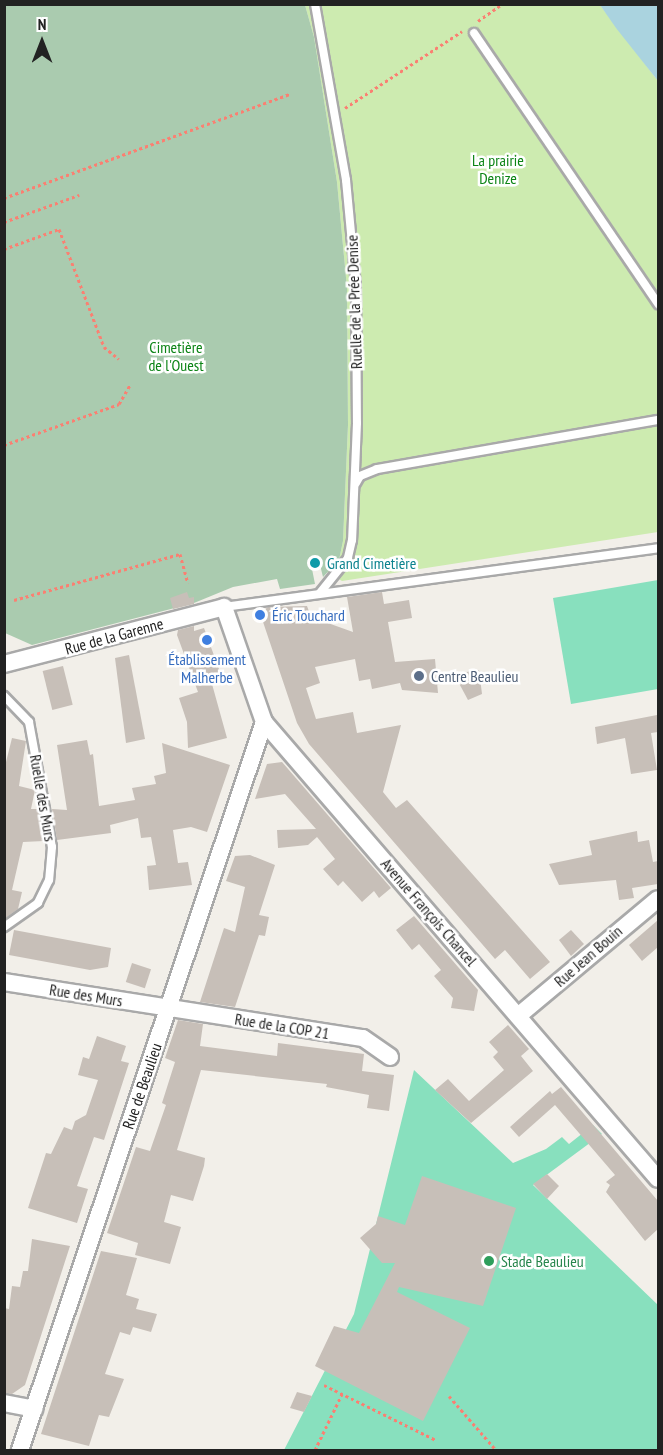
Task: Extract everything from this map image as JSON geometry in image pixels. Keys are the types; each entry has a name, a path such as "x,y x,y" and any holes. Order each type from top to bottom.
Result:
{"street":[{"name":"Avenue François Chancel","path":"224,607 264,722 658,1179"},
{"name":"Rue de la Garenne","path":"4,664 224,607"},
{"name":"Rue de Beaulieu","path":"20,1450 264,722"},
{"name":"Rue Jean Bouin","path":"518,1016 658,899"},
{"name":"Rue des Murs","path":"4,982 168,1008"},
{"name":"Rue de la COP 21","path":"168,1008 363,1038 390,1057"},
{"path":"4,1403 34,1409"}],"lane":[{"name":"Ruelle de la Prée Denise","path":"315,4 336,114 356,286 354,489 348,558 320,593"},
{"path":"474,28 658,304"},
{"path":"354,489 360,476 377,468 658,420"},
{"path":"224,607 658,548"},
{"name":"Ruelle des Murs","path":"4,696 29,722 52,847 49,880 38,903 4,927"}],"path":[{"path":"474,28 502,4"},
{"path":"336,114 463,30"},
{"path":"4,198 290,94"},
{"path":"4,222 79,195"},
{"path":"4,249 59,229 104,347 119,358"},
{"path":"4,445 118,404 130,385"},
{"path":"15,600 180,554 188,583"},
{"path":"324,1385 436,1440"},
{"path":"315,1450 342,1394"},
{"path":"449,1396 496,1450"}],"green space":[{"name":"Cimetière de l'Ouest","path":"5,5 305,5 314,37 337,182 347,288 348,425 343,541 339,560 323,577 318,557 310,559 315,584 280,589 277,579 233,587 194,603 32,645 5,633"},
{"name":"La prairie Denize","path":"305,5 600,5 658,81 658,532 342,581 327,572 339,560 343,541 348,425 347,288 337,182 314,37"},
{"path":"658,580 658,689 571,704 553,598"},
{"name":"Stade Beaulieu","path":"414,1070 513,1163 546,1149 562,1137 569,1144 593,1125 602,1134 533,1185 658,1305 658,1450 284,1450 354,1314"}],"water":[{"path":"600,5 658,5 658,81 616,28"}],"building":[{"path":"187,592 189,598 194,597 194,604 173,609 170,598"},
{"path":"382,592 384,604 409,600 412,618 388,622 395,662 435,659 438,693 402,690 400,683 372,689 370,679 359,681 355,659 315,667 320,683 306,688 316,719 353,712 357,733 401,725 383,792 396,808 407,800 550,962 530,979 505,950 495,959 309,744 297,723 260,613 268,607 307,606 311,617 353,632 347,597"},
{"path":"194,626 194,631 204,628 223,680 212,684 227,738 188,748 187,722 179,698 198,692 177,635 178,630"},
{"path":"129,655 145,739 126,743 115,658"},
{"path":"63,666 73,705 52,710 43,671"},
{"path":"479,670 482,694 468,700 454,674"},
{"path":"657,715 658,732 651,733 657,770 631,774 625,738 597,744 595,727"},
{"path":"12,738 26,741 19,786 35,790 31,809 39,809 44,841 23,842 12,890 22,892 18,909 4,919 4,770"},
{"path":"87,740 90,755 93,754 99,806 135,800 132,788 156,784 154,776 166,773 162,743 230,765 207,832 191,827 173,830 178,863 188,862 192,885 149,890 147,866 156,865 151,837 141,838 138,818 110,825 111,833 57,840 52,809 67,810 57,745"},
{"path":"282,762 391,888 379,898 374,891 362,902 343,881 338,886 323,869 335,859 317,837 308,845 278,848 277,830 316,829 285,794 255,799 267,764"},
{"path":"637,831 638,842 649,840 653,862 658,861 658,884 632,888 634,898 619,900 616,880 559,885 549,864 592,855 589,841"},
{"path":"250,855 275,865 259,915 269,917 265,936 259,935 235,1007 200,1002 224,928 235,932 245,887 226,881 235,856"},
{"path":"414,916 478,990 474,1011 451,1008 453,998 434,976 441,970 419,944 412,950 396,930"},
{"path":"658,920 658,947 642,961 629,945"},
{"path":"14,930 111,948 108,967 90,970 9,955"},
{"path":"571,930 584,944 571,956 559,940"},
{"path":"132,963 151,969 145,988 126,982"},
{"path":"178,1020 203,1024 200,1046 277,1056 278,1043 364,1054 362,1071 394,1075 389,1111 367,1108 369,1095 326,1087 327,1084 201,1070 177,1150 205,1158 204,1166 193,1201 171,1195 164,1222 181,1227 170,1264 135,1255 138,1243 107,1233 136,1147 150,1151 166,1105 162,1103 175,1062 165,1058"},
{"path":"508,1025 529,1049 521,1056 533,1071 471,1123 435,1090 448,1079 469,1101 504,1070 493,1057 498,1052 489,1042"},
{"path":"97,1036 126,1046 121,1061 129,1063 104,1140 94,1137 77,1186 88,1189 77,1223 28,1208 46,1153 51,1154 64,1127 72,1130 75,1121 86,1115 98,1080 78,1075 83,1057 89,1059"},
{"path":"561,1087 658,1201 658,1229 645,1241 606,1192 610,1185 606,1182 615,1175 555,1105 519,1137 510,1127 550,1091 552,1094"},
{"path":"547,1174 559,1186 547,1199 533,1184"},
{"path":"422,1176 516,1208 483,1306 399,1287 397,1292 470,1328 423,1421 315,1366 334,1326 359,1333 395,1263 382,1263 360,1238 376,1224 378,1216 405,1225"},
{"path":"32,1239 70,1246 25,1385 12,1394 4,1393 4,1308 9,1309 12,1286 20,1287 23,1271 28,1271"},
{"path":"101,1251 137,1258 126,1295 139,1299 136,1309 157,1314 151,1332 133,1327 130,1335 120,1332 105,1374 124,1379 109,1417 99,1415 89,1446 41,1434"},
{"path":"297,1392 312,1396 304,1412 290,1408"}],"place":[{"name":"Grand Cimetière","path":"315,563"},
{"name":"Éric Touchard","path":"260,615"},
{"name":"Établissement Malherbe","path":"207,640"},
{"name":"Centre Beaulieu","path":"419,676"},
{"name":"Stade Beaulieu","path":"489,1261"}]}
